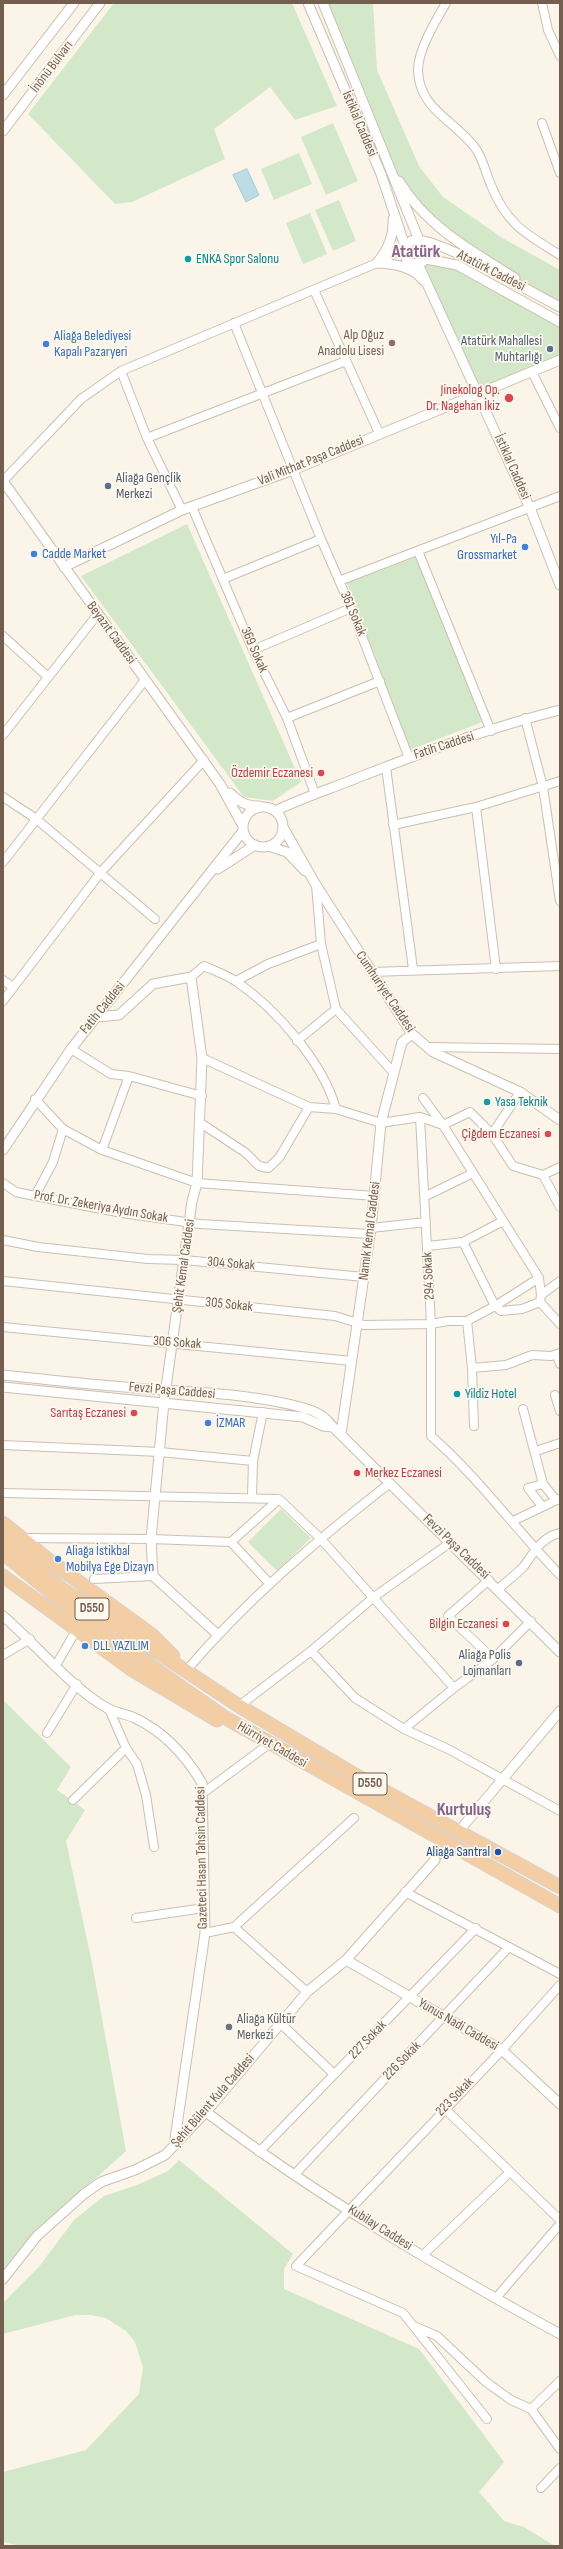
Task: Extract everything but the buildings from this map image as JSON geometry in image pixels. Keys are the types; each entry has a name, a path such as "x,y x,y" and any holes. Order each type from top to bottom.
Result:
{"highway":[{"path":"3,1523 50,1561 152,1635 186,1671"},
{"name":"Hürriyet Caddesi","path":"3,1540 62,1589 238,1706 388,1794 560,1887"},
{"name":"Hürriyet Caddesi","path":"3,1553 82,1618 224,1717 269,1744 560,1906"},
{"path":"3,1576 131,1669 207,1716 252,1734"}],"street":[{"name":"İnönü Bulvarı","path":"3,95 74,3"},
{"name":"İnönü Bulvarı","path":"3,132 100,3"},
{"name":"İstiklal Caddesi","path":"308,3 311,14 381,174 405,246 405,258"},
{"path":"446,3 426,43 418,69 425,99 476,149 491,186 508,216 527,236 560,255"},
{"path":"542,3 548,30 560,56"},
{"name":"İstiklal Caddesi","path":"325,4 385,158 419,240 428,249 422,262 430,290 478,392 556,566 560,585"},
{"path":"311,14 325,4"},
{"path":"542,123 560,173"},
{"path":"385,158 415,204 432,222 450,237 560,307"},
{"path":"377,263 392,237 393,211"},
{"path":"3,481 81,399 121,372 377,263 411,241 419,240"},
{"name":"Atatürk Caddesi","path":"419,240 457,254 560,307"},
{"path":"377,263 405,258 410,263 422,262"},
{"name":"Atatürk Caddesi","path":"422,262 457,265 560,322"},
{"path":"377,263 391,264 410,269 421,277 430,290"},
{"path":"314,290 379,433"},
{"path":"234,323 293,470"},
{"name":"Vali Mithat Paşa Caddesi","path":"64,567 182,510 293,470 478,392 560,360"},
{"path":"148,438 262,392 346,361"},
{"path":"121,372 148,438 182,510"},
{"path":"532,372 560,428"},
{"name":"361 Sokak","path":"293,470 351,608 409,758"},
{"name":"Beyazıt Caddesi","path":"3,481 97,615 220,784"},
{"path":"339,581 560,496"},
{"name":"369 Sokak","path":"192,507 253,650 287,718 315,794"},
{"path":"223,579 321,539"},
{"path":"418,551 491,731"},
{"path":"253,650 351,608"},
{"path":"3,735 97,615"},
{"path":"3,636 48,677"},
{"path":"3,862 35,818 145,680"},
{"path":"287,718 380,681"},
{"name":"Fatih Caddesi","path":"278,814 315,794 409,758 491,731 525,718 560,710"},
{"path":"525,718 543,787 560,901"},
{"path":"3,1001 101,872 204,760"},
{"path":"386,767 413,969"},
{"path":"393,825 476,807 560,781"},
{"path":"220,784 239,802 249,806 263,806 278,814 283,828 279,838 268,846 255,845 245,836 243,828 220,784"},
{"name":"Fatih Caddesi","path":"278,814 330,789"},
{"path":"3,797 35,818 155,919"},
{"name":"Fatih Caddesi","path":"3,1150 35,1099 71,1049 212,873 243,828 250,811 263,806"},
{"path":"476,807 496,969"},
{"name":"Cumhuriyet Caddesi","path":"283,828 316,885 370,972 412,1034 434,1052 520,1092 560,1120"},
{"name":"Fatih Caddesi","path":"212,873 255,845"},
{"name":"Cumhuriyet Caddesi","path":"268,846 287,852 316,885"},
{"path":"316,885 321,944 336,1009 393,1072"},
{"path":"236,981 268,964 321,944"},
{"path":"96,1017 119,1015 153,984 191,977 204,966 236,981 267,1007 297,1041 322,1077 336,1109"},
{"path":"370,972 413,969 496,969 560,966"},
{"name":"Şehit Kemal Caddesi","path":"153,1576 151,1539 164,1402 184,1260 197,1184 199,1122 202,1096 202,1058 191,977"},
{"path":"3,980 13,987"},
{"path":"297,1041 336,1009"},
{"name":"Namık Kemal Caddesi","path":"340,1434 371,1231 381,1123 402,1042 412,1034"},
{"path":"427,1047 560,1048"},
{"path":"71,1049 111,1074 129,1076 202,1096"},
{"path":"202,1058 309,1108 336,1109 381,1123 420,1117 443,1125 470,1112 492,1134 513,1166 543,1174 560,1167"},
{"path":"102,1150 129,1076"},
{"path":"492,1134 520,1092"},
{"path":"423,1098 443,1125 539,1278 541,1298 560,1324"},
{"path":"35,1099 63,1128 102,1150 197,1184 375,1196"},
{"path":"199,1122 246,1153 259,1166 268,1168 279,1158 309,1108"},
{"name":"294 Sokak","path":"420,1117 426,1196 431,1324 431,1436 513,1521"},
{"path":"35,1196 53,1162 63,1128"},
{"path":"426,1196 473,1173"},
{"path":"543,1174 560,1207"},
{"name":"Prof. Dr. Zekeriya Aydın Sokak","path":"3,1184 16,1192 35,1196 122,1213 191,1221 200,1224 371,1231 426,1222"},
{"path":"428,1246 463,1242 503,1221"},
{"name":"304 Sokak","path":"3,1240 53,1249 148,1259 184,1260 364,1277"},
{"path":"463,1242 495,1306 501,1311 522,1309 541,1298 560,1282"},
{"path":"474,1426 472,1368 466,1321 495,1306 539,1278"},
{"name":"305 Sokak","path":"3,1281 335,1316 357,1324 431,1324 448,1320 466,1321"},
{"name":"306 Sokak","path":"3,1327 134,1341 173,1342 352,1361"},
{"path":"472,1368 506,1365 532,1355 558,1354 560,1364"},
{"name":"Fevzi Paşa Caddesi","path":"3,1376 125,1388 167,1389 273,1402 305,1408 328,1419 333,1427 531,1621 560,1652"},
{"name":"Fevzi Paşa Caddesi","path":"3,1387 303,1416 323,1426 333,1427"},
{"path":"555,1395 560,1411"},
{"path":"523,1408 536,1451 543,1484 558,1500 542,1506 513,1521 534,1549 560,1575"},
{"path":"252,1497 253,1461 263,1412"},
{"path":"536,1451 560,1443"},
{"path":"3,1445 160,1452 253,1461"},
{"path":"186,1671 216,1634 270,1584 320,1538 390,1483"},
{"path":"542,1506 528,1488 543,1484"},
{"path":"3,1493 252,1497 279,1499 320,1538 454,1688"},
{"path":"22,1538 151,1539 231,1542 279,1499"},
{"path":"498,1589 523,1566 534,1549 554,1534 560,1532"},
{"path":"231,1542 270,1584"},
{"path":"238,1706 311,1651 374,1597 450,1542"},
{"path":"94,1579 153,1576 216,1634"},
{"path":"489,1580 448,1616 493,1659"},
{"name":"Gazeteci Hasan Tahsin Caddesi","path":"3,1616 30,1639 77,1684 109,1709 135,1718 178,1749 190,1762 202,1783 205,1933 174,2146"},
{"path":"404,1729 454,1688 493,1659 531,1621"},
{"path":"56,1665 77,1629"},
{"path":"3,1655 30,1639"},
{"path":"311,1651 355,1698 404,1729 450,1750 560,1811"},
{"path":"47,1733 77,1684"},
{"path":"109,1709 126,1748 138,1764 146,1795 154,1847"},
{"path":"464,1825 560,1711"},
{"path":"203,1794 269,1744"},
{"path":"73,1800 126,1748"},
{"path":"205,1933 234,1927 354,1818"},
{"name":"Şehit Bülent Kula Caddesi","path":"3,2279 36,2236 84,2194 101,2182 165,2155 206,2112 307,1992 346,1960 405,1892 436,1860"},
{"path":"405,1892 476,1928 560,1974"},
{"path":"136,1918 204,1908"},
{"path":"234,1927 307,1992"},
{"name":"227 Sokak","path":"259,2152 476,1928"},
{"name":"226 Sokak","path":"295,2174 445,2017 509,1947"},
{"name":"Yunus Nadi Caddesi","path":"346,1960 502,2050 560,2104"},
{"name":"223 Sokak","path":"413,2326 403,2313 296,2266 444,2108 502,2050 560,1985"},
{"path":"280,2023 334,2074"},
{"path":"444,2108 560,2220"},
{"name":"Kubilay Caddesi","path":"206,2112 259,2152 349,2210 496,2298 560,2334"},
{"path":"423,2255 510,2172"},
{"path":"496,2298 560,2224"},
{"path":"413,2326 437,2336 486,2382 511,2400 531,2409 560,2449"},
{"path":"413,2326 487,2419"},
{"path":"531,2409 560,2381"},
{"path":"541,2488 560,2468"}],"green space":[{"path":"114,3 292,3 337,106 295,120 270,87 214,129 225,159 132,202 115,204 28,114"},
{"path":"327,3 373,3 377,70 419,166 443,197 504,239 560,270 560,306 484,259 415,204 385,158"},
{"path":"333,123 358,181 326,195 301,137"},
{"path":"299,153 312,184 274,200 261,169"},
{"path":"339,200 356,241 333,251 315,210"},
{"path":"310,213 327,254 303,264 286,223"},
{"path":"444,261 560,322 560,360 478,392 422,263"},
{"path":"187,524 301,782 273,801 244,797 81,576"},
{"path":"419,556 482,722 410,750 347,583"},
{"path":"281,1509 311,1538 277,1571 248,1542"},
{"path":"3,1700 71,1767 57,1790 85,1810 66,1841 92,1963 126,2151 36,2232 3,2271"},
{"path":"179,2160 293,2254 284,2269 284,2289 419,2349 504,2462 479,2492 504,2521 524,2527 555,2546 20,2546 3,2542 3,2472 86,2450 139,2394 143,2367 135,2342 126,2331 106,2318 91,2315 75,2315 3,2334 3,2303 38,2268 74,2220 104,2196 137,2185 168,2171"}],"water":[{"path":"247,169 259,195 246,202 233,175"}],"tunnel":[{"path":"435,1860 462,1828"}],"place":[{"name":"ENKA Spor Salonu","path":"188,259"},
{"name":"Alp Oğuz Anadolu Lisesi","path":"392,343"},
{"name":"Aliağa Belediyesi Kapalı Pazaryeri","path":"46,344"},
{"name":"Atatürk Mahallesi Muhtarlığı","path":"550,349"},
{"name":"Jinekolog Op. Dr. Nagehan İkiz","path":"509,398"},
{"name":"Aliağa Gençlik Merkezi","path":"108,486"},
{"name":"Yıl-Pa Grossmarket","path":"525,547"},
{"name":"Cadde Market","path":"34,554"},
{"name":"Özdemir Eczanesi","path":"321,773"},
{"name":"Yasa Teknik","path":"487,1102"},
{"name":"Çiğdem Eczanesi","path":"548,1134"},
{"name":"Yildiz Hotel","path":"457,1394"},
{"name":"Sarıtaş Eczanesi","path":"134,1413"},
{"name":"İZMAR","path":"208,1423"},
{"name":"Merkez Eczanesi","path":"357,1473"},
{"name":"Aliağa İstikbal Mobilya Ege Dizayn","path":"58,1559"},
{"name":"Bilgin Eczanesi","path":"506,1624"},
{"name":"DLL YAZILIM","path":"85,1646"},
{"name":"Aliağa Polis Lojmanları","path":"519,1663"},
{"name":"Aliağa Santral","path":"498,1852"},
{"name":"Aliağa Kültür Merkezi","path":"229,2027"}],"district":[{"name":"Atatürk","path":"416,252"},
{"name":"Kurtuluş","path":"464,1810"}]}
